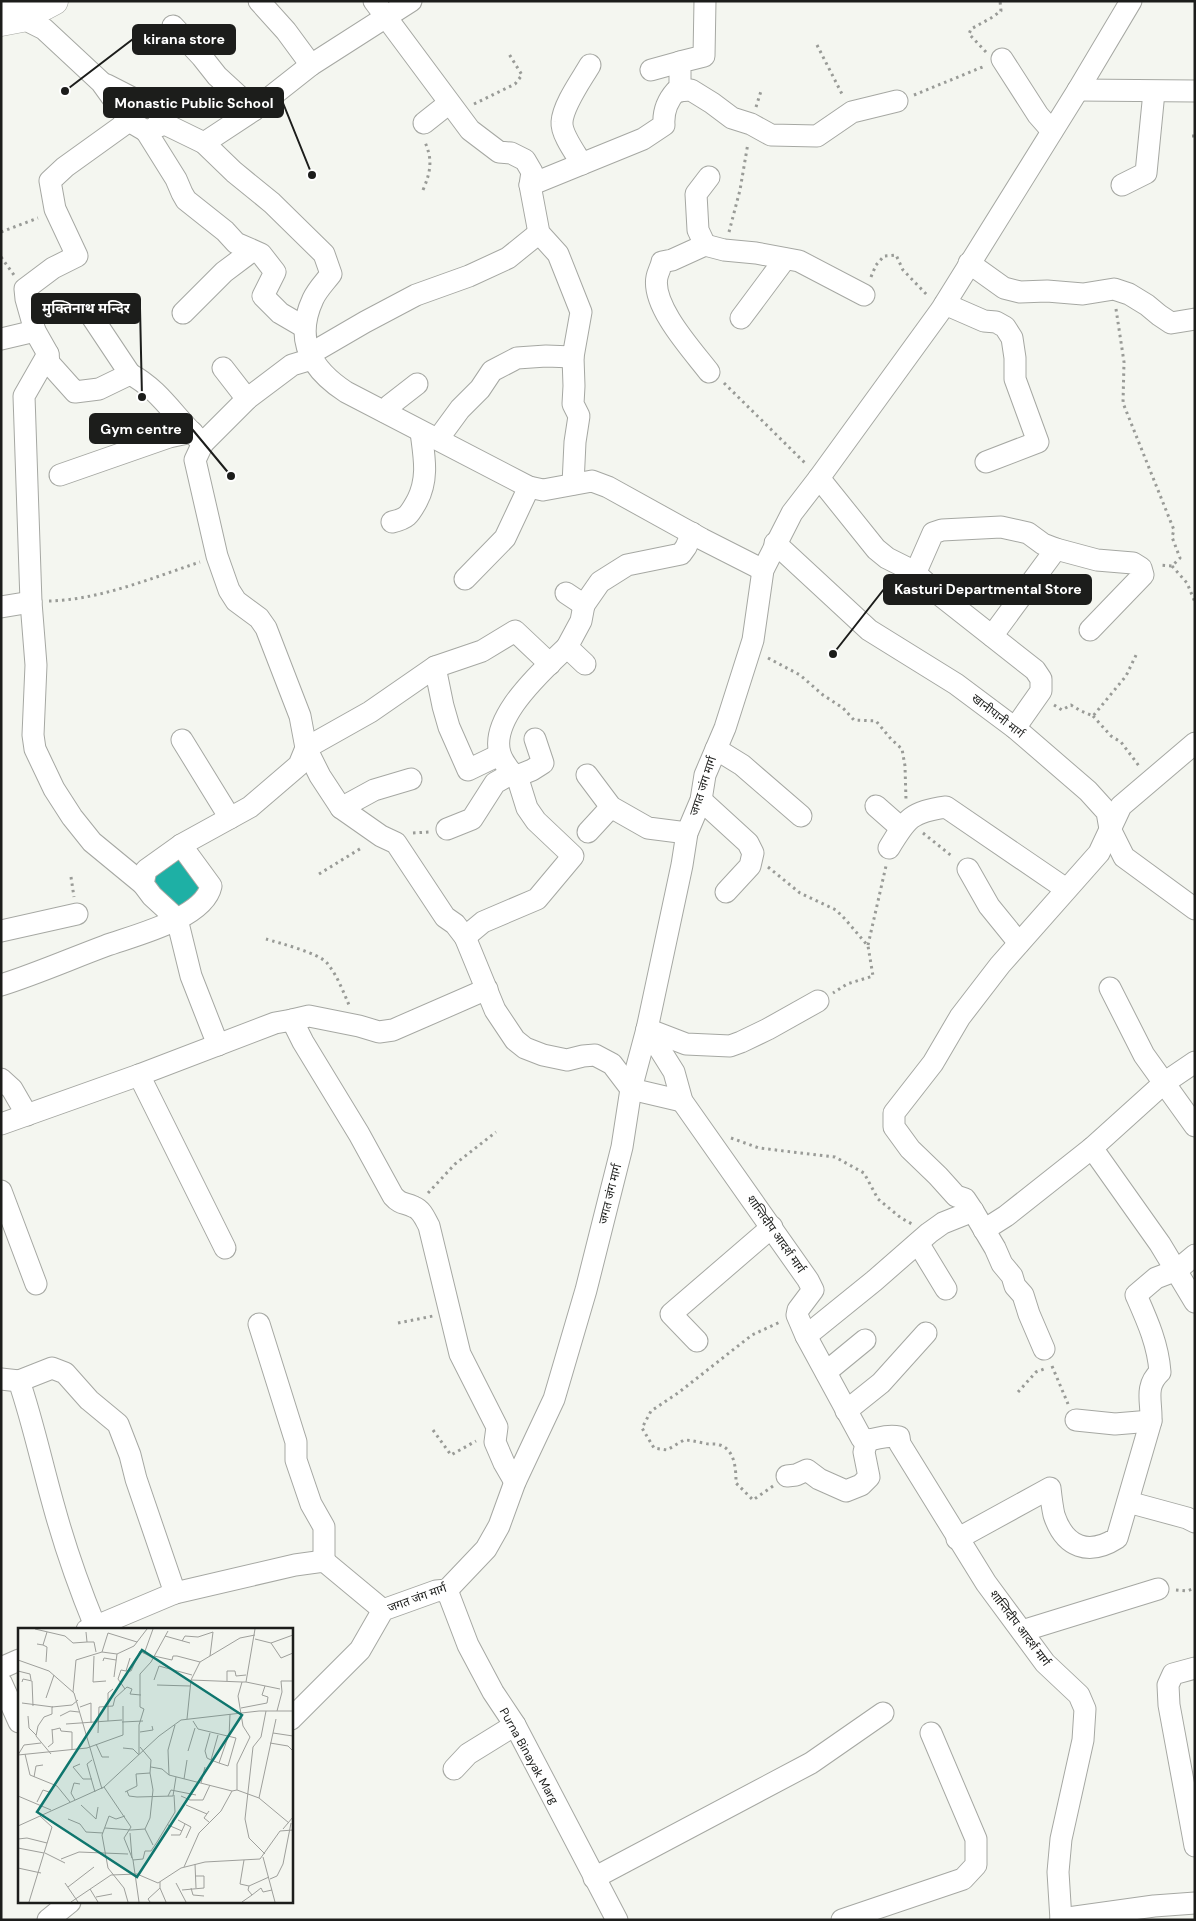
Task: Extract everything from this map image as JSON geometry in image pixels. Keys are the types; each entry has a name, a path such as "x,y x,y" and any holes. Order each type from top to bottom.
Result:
{"main road":[{"path":"10,14 54,1"}],"street":[{"path":"259,1 286,31 311,65"},
{"path":"204,143 254,110 380,9 411,1"},
{"path":"651,70 704,56 705,1"},
{"name":"जगत जंग मार्ग","path":"292,1718 360,1650 383,1610 436,1591 447,1590 486,1550 499,1526 515,1482 554,1400 572,1339 622,1147 631,1089 647,1029 682,865 686,833 701,800 705,775 754,640 762,570 792,512 820,478 943,307 1131,1"},
{"path":"380,9 470,130 499,152 512,153 525,160 532,172 530,185 539,233 558,254 581,312 573,357 573,404 579,416 575,442 573,484"},
{"path":"10,14 44,29 147,125 186,200 225,231 236,243 261,254 275,272 263,296 280,313 304,327"},
{"path":"173,26 202,56 217,76 254,110"},
{"path":"1002,60 1038,115 1052,131"},
{"path":"680,62 680,91"},
{"path":"582,164 570,146 562,122 568,104 590,65"},
{"path":"101,82 156,110 147,125 65,167 50,181 55,209 77,256 53,268 25,289 34,331 48,354 49,363 75,392 99,389 130,374"},
{"path":"530,185 643,139 664,125 663,117 667,102 676,91 691,90 732,118 751,124 771,135 817,136 852,112 897,101"},
{"path":"1078,90 1195,91"},
{"path":"1122,185 1146,173 1154,92"},
{"path":"424,123 453,108"},
{"path":"147,125 204,143 324,254 331,274 313,299 304,327 311,356 330,381 385,412 529,487 543,490 592,481 608,487 762,570"},
{"path":"709,177 696,194 698,230 715,248"},
{"path":"60,475 169,437 198,438 292,365 311,356 365,322 416,295 469,276 508,258 539,233"},
{"path":"709,372 678,334 660,301 656,279 662,262 715,248 756,253 799,261 864,295"},
{"path":"183,313 224,272 252,251"},
{"path":"741,318 785,259"},
{"path":"970,263 1004,288 1020,292 1048,291 1083,294 1114,289 1135,298 1171,323 1195,319"},
{"path":"943,307 984,322 996,322 1005,327 1012,338 1016,358 1015,378 1038,442 986,462"},
{"path":"88,312 130,374 145,382 157,393 198,438"},
{"path":"1,339 34,331"},
{"path":"48,354 24,396 31,602 36,665 33,735 35,749 54,790 92,842 143,884 152,896 178,919 191,976 218,1045"},
{"path":"392,522 403,519 410,514 423,490 430,435 480,389 492,371 517,358 573,357"},
{"path":"223,368 246,400"},
{"path":"385,412 390,405 417,384"},
{"path":"198,438 195,460 217,556 229,590 236,601 259,618 266,628 300,716 306,748 320,776 341,808 380,836 396,843 446,917 455,924 465,937 495,1010 515,1040 524,1048 543,1056 567,1060 595,1055 612,1064 631,1089 682,1101"},
{"path":"820,478 876,549 887,558 913,571 1036,670 1041,679 1041,691 1015,728"},
{"path":"464,579 505,538 529,487"},
{"path":"915,574 933,533 942,530 1001,527 1028,534 1043,544 1056,549 1097,560 1133,563 1141,568 1144,575 1090,630"},
{"path":"465,937 483,922 537,899 573,856 536,821 527,808 514,775 499,755 500,730 519,696 567,647 582,621 584,605 600,582 627,565 681,554 692,533"},
{"name":"खानीपानी मार्ग","path":"775,543 869,630 956,684 1015,728 1088,791 1107,812 1110,829 1124,857 1195,909"},
{"path":"992,636 1056,549"},
{"path":"566,593 584,605"},
{"path":"1,607 31,602"},
{"path":"143,884 146,870 181,845 250,807 299,765 306,748 370,712 434,667 482,651 515,631 550,664"},
{"path":"567,647 585,664"},
{"path":"434,667 447,720 468,770 499,755"},
{"path":"447,829 472,819 495,783 532,770 543,763 535,739"},
{"path":"182,740 230,818"},
{"path":"1048,1358 1023,1295 1015,1286 1012,1276 1002,1264 995,1248 973,1211 965,1199 956,1196 910,1149 894,1127 894,1112 933,1063 960,1017 1019,943 1099,853 1121,806 1195,743"},
{"path":"716,749 742,765 800,816"},
{"path":"587,775 611,807 648,828 686,833"},
{"path":"341,808 374,790 411,779"},
{"path":"701,800 748,843 753,853 750,866 726,892"},
{"path":"876,806 905,823"},
{"path":"588,832 611,807"},
{"path":"889,848 905,823 924,810 946,807 1066,889"},
{"path":"1,985 39,973 106,945 145,934 178,919 205,899 210,893 211,886 181,845"},
{"path":"968,869 989,906 1019,943"},
{"path":"1,931 77,914"},
{"path":"1110,988 1144,1055 1195,1126"},
{"path":"1,1124 139,1075 275,1023 309,1016 379,1032 394,1030 487,989"},
{"path":"647,1029 686,1044 730,1046 768,1029 818,1001"},
{"path":"292,1020 302,1042 359,1134 393,1196 400,1204 415,1207 423,1214 429,1226 460,1354 497,1427 496,1442 504,1463 515,1482"},
{"name":"शान्तिदीप आदर्श मार्ग","path":"647,1029 674,1072 682,1101 772,1227 813,1290 809,1298 798,1310 797,1315"},
{"path":"984,1230 1006,1216 1092,1148 1164,1083 1195,1062"},
{"path":"139,1075 224,1248"},
{"path":"1,1079 12,1089 27,1115"},
{"path":"1092,1148 1177,1270 1195,1302"},
{"path":"1,1191 36,1284"},
{"path":"806,1336 942,1223 973,1211"},
{"path":"696,1341 672,1314 772,1227"},
{"path":"924,1238 946,1289"},
{"path":"957,1539 1050,1488 1055,1516 1067,1539 1086,1549 1106,1545 1117,1538 1151,1421 1152,1406 1149,1394 1152,1379 1160,1372 1159,1357 1152,1333 1136,1295 1156,1278 1177,1270 1195,1255"},
{"path":"787,1476 796,1475 807,1470 819,1479 846,1491 861,1485 869,1477 864,1452 867,1441 862,1438 846,1410 806,1336 797,1315"},
{"path":"259,1324 296,1442 296,1460 311,1504 324,1527 324,1561"},
{"path":"846,1410 881,1383 926,1333"},
{"path":"826,1372 865,1340"},
{"path":"176,1593 118,1424 89,1400 65,1373 52,1368 10,1380 32,1421 54,1506 91,1628 176,1593 295,1565 324,1561 383,1610"},
{"path":"1076,1420 1115,1424 1151,1421"},
{"name":"शान्तिदीप आदर्श मार्ग","path":"867,1441 889,1435 899,1437 900,1444 957,1539 986,1583 1045,1663 1079,1695 1085,1709 1083,1740 1061,1839 1058,1872 1061,1919"},
{"path":"1128,1502 1187,1518 1195,1522"},
{"path":"1022,1631 1158,1589"},
{"name":"Purna Binayak Marg","path":"447,1590 468,1645 493,1692 515,1725 617,1920"},
{"path":"6,1665 18,1718"},
{"path":"1195,1668 1173,1674 1168,1685 1169,1705 1195,1846"},
{"path":"594,1878 811,1763 883,1713"},
{"path":"454,1769 468,1754 515,1725"},
{"path":"842,1920 963,1879 976,1865 976,1839 931,1733"},
{"path":"1061,1919 1155,1913 1195,1903"},
{"path":"48,1920 68,1904"}],"path":[{"path":"1000,1 1001,11 972,29 969,34 988,56 1002,60"},
{"path":"817,45 852,112"},
{"path":"453,108 502,92 515,84 522,75 509,54"},
{"path":"897,101 1002,60"},
{"path":"715,248 740,190 751,124 761,91"},
{"path":"423,190 429,176 430,153 422,137 424,123"},
{"path":"1,232 33,221 55,209"},
{"path":"864,295 876,265 884,256 896,255 902,270 943,307"},
{"path":"1114,289 1124,362 1123,403 1174,530 1172,537 1180,558 1172,566"},
{"path":"709,372 723,382 820,478"},
{"path":"31,602 72,601 217,556"},
{"path":"1141,568 1159,565 1172,566 1187,583 1195,602"},
{"path":"754,640 768,658 800,675 823,695 842,708 854,720 876,721 890,739 902,749 905,766 905,823 968,869"},
{"path":"1093,716 1126,676 1137,653"},
{"path":"1041,679 1051,689 1055,705 1062,710 1071,704 1081,712 1093,716 1111,736 1121,742 1150,781"},
{"path":"818,1001 847,984 873,976 868,946 889,848"},
{"path":"753,853 800,893 836,910 868,946"},
{"path":"266,939 292,946 326,961 335,974 359,1026"},
{"path":"702,1128 759,1148 835,1157 864,1173 878,1199 924,1238"},
{"path":"415,1207 455,1164 496,1132"},
{"path":"398,1323 450,1313"},
{"path":"787,1476 752,1500 736,1483 736,1468 732,1457 724,1447 718,1444 705,1444 684,1440 667,1450 654,1448 642,1428 650,1411 678,1393 752,1335 797,1315"},
{"path":"1018,1392 1048,1358 1076,1420"},
{"path":"433,1430 451,1455 497,1427"}],"water":[{"path":"182,855 206,885 180,911 152,884 157,871"}],"place":[{"name":"kirana store","path":"65,91"},
{"name":"Monastic Public School","path":"312,175"},
{"name":"मुक्तिनाथ मन्दिर","path":"142,397"},
{"name":"Gym centre","path":"231,476"},
{"name":"Kasturi Departmental Store","path":"833,654"}]}
